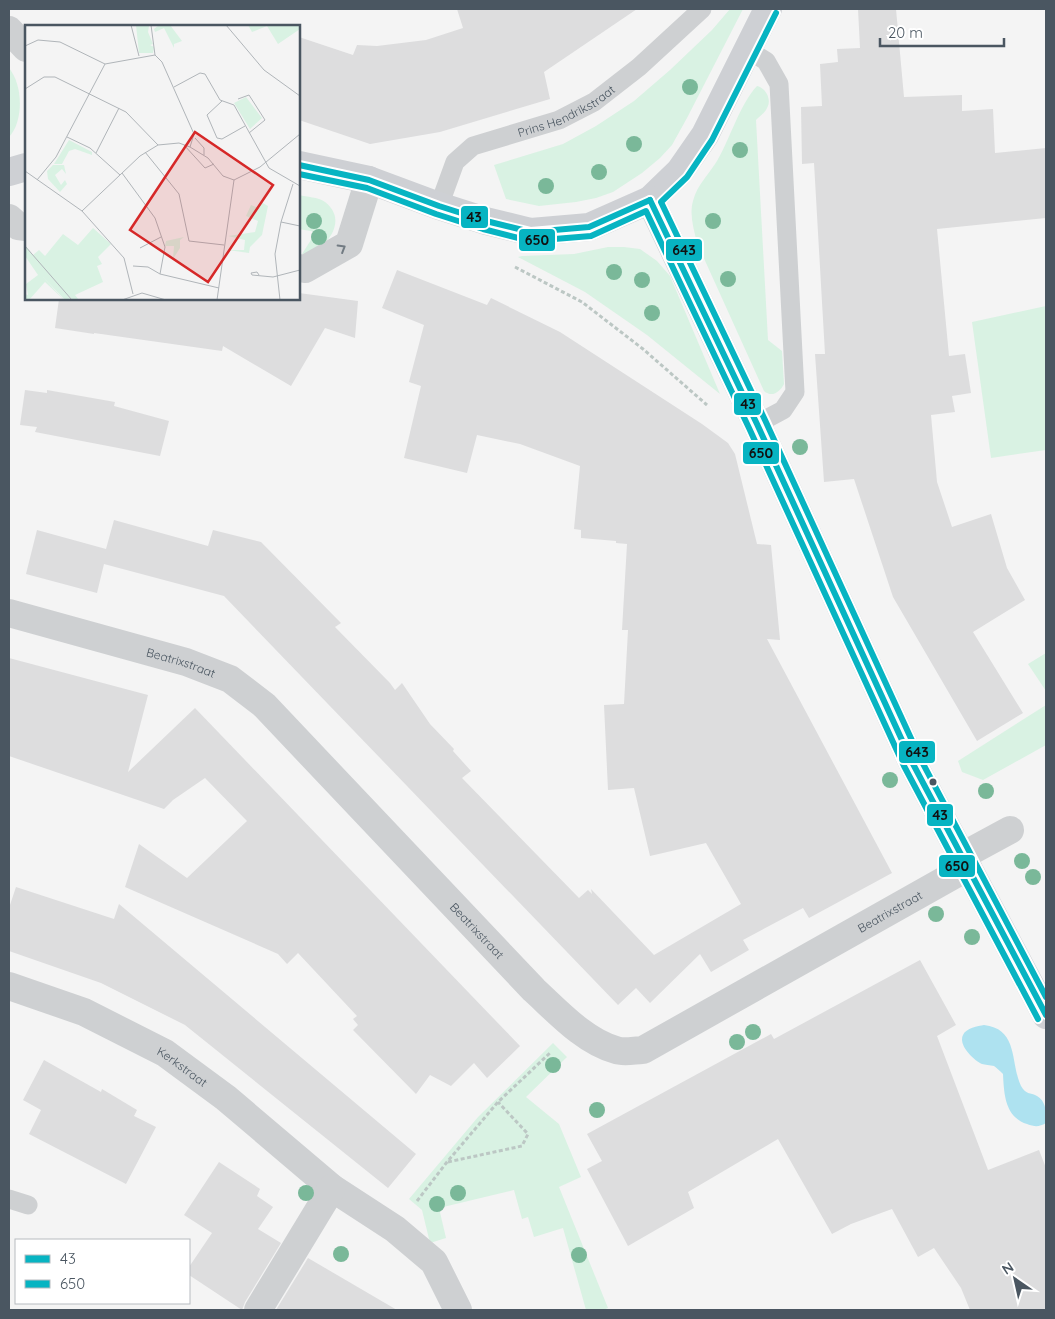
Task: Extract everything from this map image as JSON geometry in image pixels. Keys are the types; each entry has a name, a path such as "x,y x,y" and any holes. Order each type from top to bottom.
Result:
{"street":[{"path":"300,165 369,180 439,206 486,221 531,232 589,227 650,200 680,171 705,135 768,9"},
{"path":"9,30 25,47"},
{"path":"9,172 25,167"},
{"path":"300,268 304,269 349,244 369,180"},
{"path":"650,200 757,424 912,762 1046,1015"},
{"path":"9,218 18,226 25,227"},
{"name":"Beatrixstraat","path":"9,613 186,662 230,678 264,705 534,990 577,1028 600,1044 618,1051 643,1050 965,861 1010,830"},
{"name":"Kerkstraat","path":"9,986 84,1012 164,1054 226,1098 332,1188 395,1230 434,1262 458,1310"},
{"path":"258,1310 332,1188"}],"lane":[{"name":"Prins Hendrikstraat","path":"439,206 455,162 474,146 559,120 594,102 639,67 702,9"},
{"path":"748,50 766,61 779,84 795,392 783,410 757,424"},
{"path":"9,1200 28,1205"}],"path":[{"path":"514,266 582,302 643,349 707,406"},
{"path":"395,1230 447,1162 498,1102 577,1028"},
{"path":"447,1162 522,1146 528,1134 498,1102"}],"green space":[{"path":"730,9 743,9 672,145 660,158 642,173 613,192 596,198 539,206 506,199 494,165 563,144 596,126 634,101 712,30"},
{"path":"9,68 17,84 20,103 17,122 9,137"},
{"path":"757,86 763,89 769,101 766,110 756,120 768,340 782,351 784,384 778,392 773,394 764,391 697,243 692,217 692,206 697,190 717,161 745,102"},
{"path":"300,195 322,200 332,210 335,218 332,234 326,242 311,252 302,254 316,232 300,229"},
{"path":"608,247 640,249 657,261 670,276 720,394 647,335 585,292 518,257 574,254"},
{"path":"1046,306 1046,450 991,458 972,322"},
{"path":"1046,653 1046,691 1028,664"},
{"path":"1046,705 1046,745 983,780 962,772 958,761"},
{"path":"553,1043 567,1057 526,1097 559,1124 581,1177 559,1187 608,1308 603,1310 586,1310 563,1228 534,1237 528,1217 522,1219 514,1190 439,1208 446,1238 430,1243 422,1210 409,1199 478,1117"}],"water":[{"path":"984,1025 995,1028 1003,1033 1008,1040 1012,1048 1021,1086 1025,1091 1043,1101 1046,1123 1032,1126 1014,1116 1005,1097 1003,1074 994,1066 978,1062 964,1048 963,1035 972,1028"}],"building":[{"path":"457,9 637,9 544,72 550,99 440,132 370,144 300,120 300,37 353,55 357,45 377,46 426,40 463,28"},
{"path":"858,9 896,9 904,97 962,95 962,111 993,109 995,153 1046,148 1046,218 937,229 949,356 965,354 971,393 952,396 955,412 931,415 937,482 952,527 991,514 1007,568 1025,600 973,632 1023,713 977,741 893,597 854,479 824,482 815,354 825,354 814,163 802,164 801,107 822,106 820,64 838,62 837,49 860,48"},
{"path":"397,270 487,305 491,298 560,332 702,424 728,443 735,454 757,544 771,545 780,640 767,639 892,873 809,918 803,908 743,940 749,950 711,972 700,954 650,1003 636,988 618,1005 224,596 104,564 97,593 26,574 37,530 106,549 114,520 208,546 213,530 261,542 341,623 335,627 395,690 402,683 430,724 454,749 453,751 471,771 462,778 579,898 588,890 592,894 591,889 654,955 741,904 706,843 650,856 634,788 608,790 604,705 624,704 628,630 622,630 627,544 616,543 616,541 581,538 581,530 574,529 580,466 520,444 477,435 467,473 404,458 421,386 409,382 424,325 382,308"},
{"path":"300,293 358,301 355,338 325,328 291,386 223,346 222,351 55,328 59,300 300,300"},
{"path":"25,390 47,393 47,390 115,402 114,406 169,421 160,456 35,432 37,427 20,425"},
{"path":"9,658 148,695 128,772 195,708 520,1046 487,1078 474,1063 451,1086 430,1075 416,1094 353,1030 358,1025 353,1019 357,1016 298,953 287,964 278,954 125,887 139,844 187,878 247,821 205,778 173,800 164,809 9,756"},
{"path":"16,887 114,919 119,904 416,1154 388,1188 185,1025 101,983 9,951 9,908"},
{"path":"920,960 956,1025 937,1036 988,1170 1039,1150 1046,1168 1046,1310 970,1310 961,1288 934,1248 918,1257 892,1209 851,1224 832,1234 778,1139 688,1192 694,1208 628,1246 587,1169 602,1161 587,1134 771,1034 774,1039"},
{"path":"44,1060 101,1092 102,1089 137,1110 134,1116 156,1127 126,1184 29,1134 41,1110 23,1100"},
{"path":"219,1162 260,1189 257,1196 273,1207 258,1229 281,1243 242,1310 190,1276 190,1266 212,1233 184,1215"},
{"path":"308,1258 397,1310 276,1310"}],"transit line":[{"name":"643","path":"776,13 712,140 687,177 661,202 765,420 920,758 1046,997"},
{"name":"43","path":"300,165 369,180 439,206 486,221 531,232 589,227 650,200"},
{"name":"650","path":"300,174 367,188 436,214 530,241 591,236 646,211 749,428 904,766 1038,1019"},
{"name":"43","path":"650,200 757,424 912,762 1046,1015"}]}
